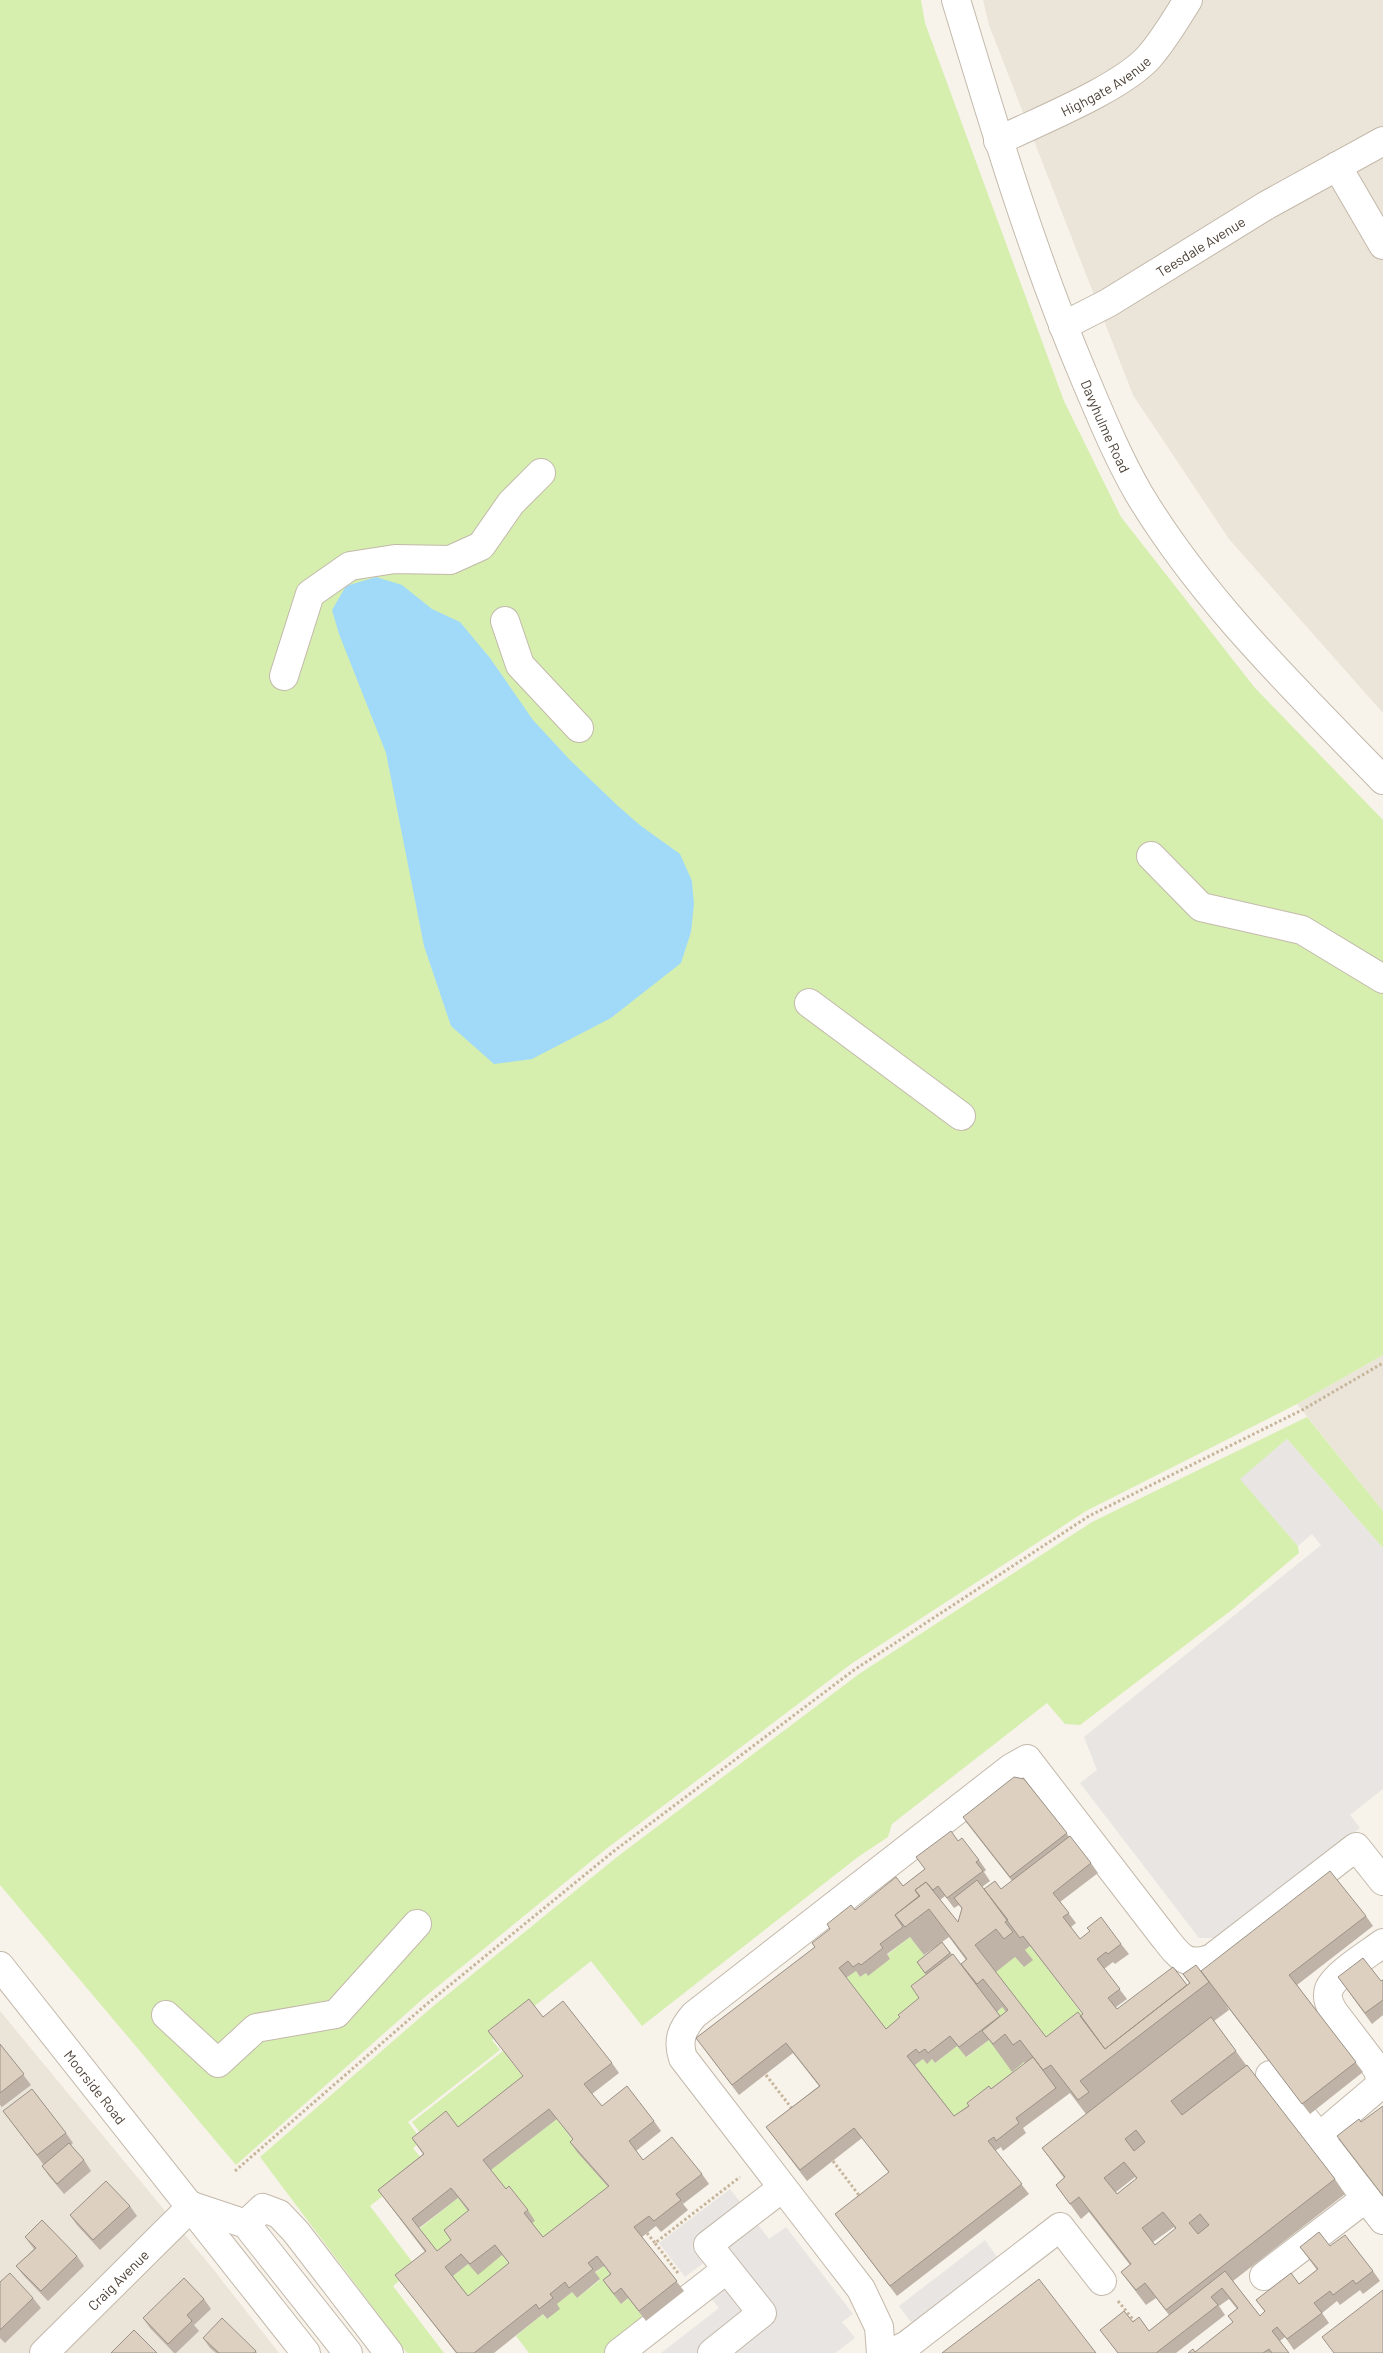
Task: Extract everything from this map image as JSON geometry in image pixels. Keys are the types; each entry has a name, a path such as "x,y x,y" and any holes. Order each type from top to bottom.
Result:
{"street":[{"name":"Davyhulme Road","path":"956,0 998,142 1063,326 1110,437 1139,493 1177,552 1210,595 1271,664 1383,780"},
{"name":"Highgate Avenue","path":"998,142 1096,93 1124,76 1148,58 1164,38 1188,0"},
{"name":"Teesdale Avenue","path":"1063,326 1108,303 1267,205 1383,141"},
{"path":"1337,166 1383,245"},
{"path":"284,676 310,594 350,566 395,559 450,560 481,546 511,503 541,473"},
{"path":"505,621 520,665 579,728"},
{"path":"1151,856 1201,907 1302,930 1383,979"},
{"path":"809,1003 961,1116"},
{"path":"1102,2281 1060,2228 907,2345 891,2353 881,2353 879,2327 861,2289 683,2058 680,2048 680,2037 685,2025 722,1992 1012,1768 1027,1759 1168,1943 1178,1955 1189,1962 1201,1963 1212,1958 1356,1847 1383,1881"},
{"path":"166,2015 218,2063 256,2028 336,2014 418,1924"},
{"path":"1319,2137 1378,2088 1380,2080 1378,2070 1333,2011 1328,2001 1330,1988 1337,1979 1383,1943"},
{"name":"Moorside Road","path":"0,1966 192,2206 306,2353"},
{"path":"1270,2075 1383,2220"},
{"path":"712,2353 762,2314 708,2245 782,2188"},
{"path":"1264,2276 1366,2198"},
{"path":"192,2206 246,2224 348,2353"},
{"name":"Craig Avenue","path":"44,2353 192,2206"},
{"path":"246,2224 263,2208 279,2214 296,2232 389,2353"},
{"path":"619,2353 727,2269"}],"path":[{"path":"235,2171 428,2003 614,1851 854,1670 1089,1516 1304,1409 1383,1363"},
{"path":"766,2074 799,2117"},
{"path":"833,2160 867,2205"},
{"path":"647,2233 655,2243"},
{"path":"1102,2281 1142,2330"}],"shaded area":[{"path":"983,0 1383,0 1383,713 1229,539 1133,395 989,25"},
{"path":"1383,1355 1383,1511 1297,1404"},
{"path":"1287,1439 1383,1548 1383,1789 1350,1815 1360,1828 1215,1938 1199,1938 1080,1783 1097,1770 1084,1737 1321,1545 1312,1534 1298,1546 1240,1479"},
{"path":"0,2011 213,2269 279,2353 0,2353"},
{"path":"730,2189 769,2239 786,2227 853,2314 842,2322 855,2338 835,2353 661,2353 719,2308 710,2297 725,2285 706,2261 685,2277 659,2243"},
{"path":"985,2240 1000,2261 914,2326 899,2306"}],"green space":[{"path":"0,0 921,0 925,23 1064,401 1121,517 1255,688 1383,820 1383,1355 1297,1404 1086,1511 851,1664 606,1849 426,1996 236,2165 0,1885"},
{"path":"1307,1417 1383,1511 1383,1548 1287,1439 1241,1479 1298,1546 1299,1553 1233,1609 1080,1725 1065,1724 1047,1703 892,1824 888,1837 858,1857 642,2026 591,1961 492,2040 500,2050 408,2122 422,2141 413,2148 425,2163 370,2206 416,2267 393,2286 444,2353 407,2353 260,2157 431,2008 617,1857 859,1674 1092,1522"},
{"path":"910,1937 929,1961 933,1984 927,2009 893,2039 846,1978 856,1971 860,1977 866,1973 868,1975 890,1959 887,1955"},
{"path":"1030,1946 1090,2024 1066,2065 994,1973 1015,1957 1024,1967 1025,1950"},
{"path":"1002,2007 1028,2038 1012,2072 1024,2062 1032,2073 961,2127 914,2066 923,2059 927,2063 932,2059 935,2063 957,2046 967,2057 1007,2026 997,2012"},
{"path":"503,2051 530,2086 465,2137 427,2142 412,2122"},
{"path":"557,2119 580,2150 578,2152 616,2196 550,2247 491,2170"},
{"path":"458,2198 476,2221 444,2261 419,2229"},
{"path":"502,2255 516,2273 476,2306 452,2277 468,2264 478,2274"},
{"path":"604,2266 618,2284 621,2304 628,2298 646,2321 606,2353 529,2353 516,2336 543,2314 546,2319 557,2304 572,2292 577,2298 600,2280 595,2273"}],"water":[{"path":"376,577 402,585 432,609 460,622 490,658 533,720 570,760 618,806 641,826 680,854 692,881 694,904 691,932 681,963 611,1018 532,1059 494,1064 451,1026 424,946 386,753 339,634 332,610 346,586"}],"building":[{"path":"1014,1777 1024,1779 1067,1833 1010,1877 963,1817"},
{"path":"951,1831 958,1841 962,1838 979,1860 976,1862 983,1871 947,1898 938,1886 933,1890 926,1882 915,1890 919,1896 895,1915 903,1927 880,1944 883,1948 861,1965 859,1963 853,1967 848,1961 839,1968 886,2029 900,2017 898,2015 919,1998 911,1986 953,1954 1000,2016 959,2047 950,2036 928,2053 925,2049 919,2053 916,2049 907,2056 954,2116 969,2106 967,2103 989,2086 991,2089 1033,2057 1056,2088 1016,2118 1019,2123 996,2141 994,2137 988,2141 1022,2184 890,2286 835,2214 889,2172 854,2128 800,2170 766,2127 820,2086 786,2043 732,2085 696,2038 815,1947 812,1943 830,1929 827,1924 851,1905 855,1910 896,1877 903,1886 925,1869 916,1857"},
{"path":"1070,1836 1091,1863 1053,1893 1069,1913 1063,1917 1080,1939 1090,1931 1087,1928 1101,1917 1121,1944 1108,1954 1106,1952 1097,1959 1120,1989 1108,1998 1117,2009 1173,1967 1187,1985 1105,2049 1080,2016 1083,2014 1023,1936 1020,1938 984,1889 995,1881 1001,1889"},
{"path":"1330,1871 1366,1916 1289,1975 1356,2062 1302,2104 1201,1971"},
{"path":"977,1880 1008,1920 1005,1922 1013,1932 1004,1939 996,1929 975,1945 1046,2037 1078,2012 1105,2049 1190,1983 1183,1974 1196,1965 1209,1982 1080,2081 1089,2092 1078,2100 1051,2065 1043,2070 1020,2040 1013,2045 1005,2034 993,2044 982,2031 1008,2010 983,1979 977,1984 961,1964 967,1959 929,1909 905,1927 895,1915 920,1896 915,1890 926,1882 958,1922 962,1908 954,1898"},
{"path":"942,1942 950,1953 925,1973 917,1962"},
{"path":"1363,1958 1381,1981 1383,1980 1383,2000 1365,2013 1338,1977"},
{"path":"529,1999 543,2017 563,2001 612,2063 584,2084 602,2106 627,2086 654,2121 629,2141 643,2160 672,2137 702,2174 676,2194 681,2200 654,2221 649,2216 634,2227 677,2281 639,2311 621,2288 614,2294 603,2280 611,2274 597,2256 588,2263 593,2269 569,2288 565,2282 550,2294 553,2298 539,2309 536,2304 474,2353 457,2353 395,2275 426,2251 378,2190 424,2154 412,2138 446,2111 458,2127 523,2076 488,2031","holes":["549,2109 573,2139 570,2142 609,2186 543,2237 524,2213 528,2210 509,2186 506,2189 483,2160","451,2188 469,2210 444,2230 451,2240 437,2251 412,2219","495,2245 509,2263 468,2296 445,2267 461,2254 470,2264"]},
{"path":"1211,2017 1236,2051 1171,2101 1182,2115 1247,2065 1335,2179 1166,2310 1145,2283 1136,2290 1121,2272 1131,2264 1079,2197 1070,2204 1056,2185 1065,2177 1042,2148","holes":["1136,2130 1145,2142 1134,2151 1125,2139","1124,2162 1137,2178 1117,2194 1104,2178","1163,2212 1176,2228 1155,2245 1142,2228","1200,2214 1209,2225 1198,2234 1189,2223"]},
{"path":"0,2044 24,2074 0,2093"},
{"path":"32,2089 66,2133 37,2155 3,2111"},
{"path":"1383,2106 1383,2196 1337,2136 1359,2119 1361,2122"},
{"path":"69,2143 84,2160 57,2184 42,2166"},
{"path":"106,2181 130,2206 93,2240 70,2215"},
{"path":"42,2220 77,2256 41,2291 16,2266 36,2248 25,2237"},
{"path":"1319,2232 1330,2246 1345,2235 1373,2271 1356,2284 1353,2280 1333,2295 1330,2291 1314,2303 1322,2313 1287,2339 1277,2327 1272,2331 1289,2353 1272,2353 1269,2349 1263,2353 1188,2353 1193,2349 1195,2352 1233,2322 1228,2316 1238,2308 1222,2288 1211,2297 1218,2305 1156,2353 1118,2353 1100,2330 1124,2311 1133,2322 1139,2317 1149,2331 1225,2271 1260,2316 1265,2311 1256,2300 1291,2273 1299,2284 1318,2269 1300,2247"},
{"path":"10,2273 33,2298 0,2330 0,2282"},
{"path":"184,2278 204,2299 187,2315 192,2321 168,2344 143,2318"},
{"path":"1039,2279 1096,2353 942,2353"},
{"path":"1383,2290 1383,2353 1334,2353 1322,2337"},
{"path":"222,2318 256,2351 254,2353 219,2353 203,2338"},
{"path":"134,2330 157,2353 111,2353"}]}
